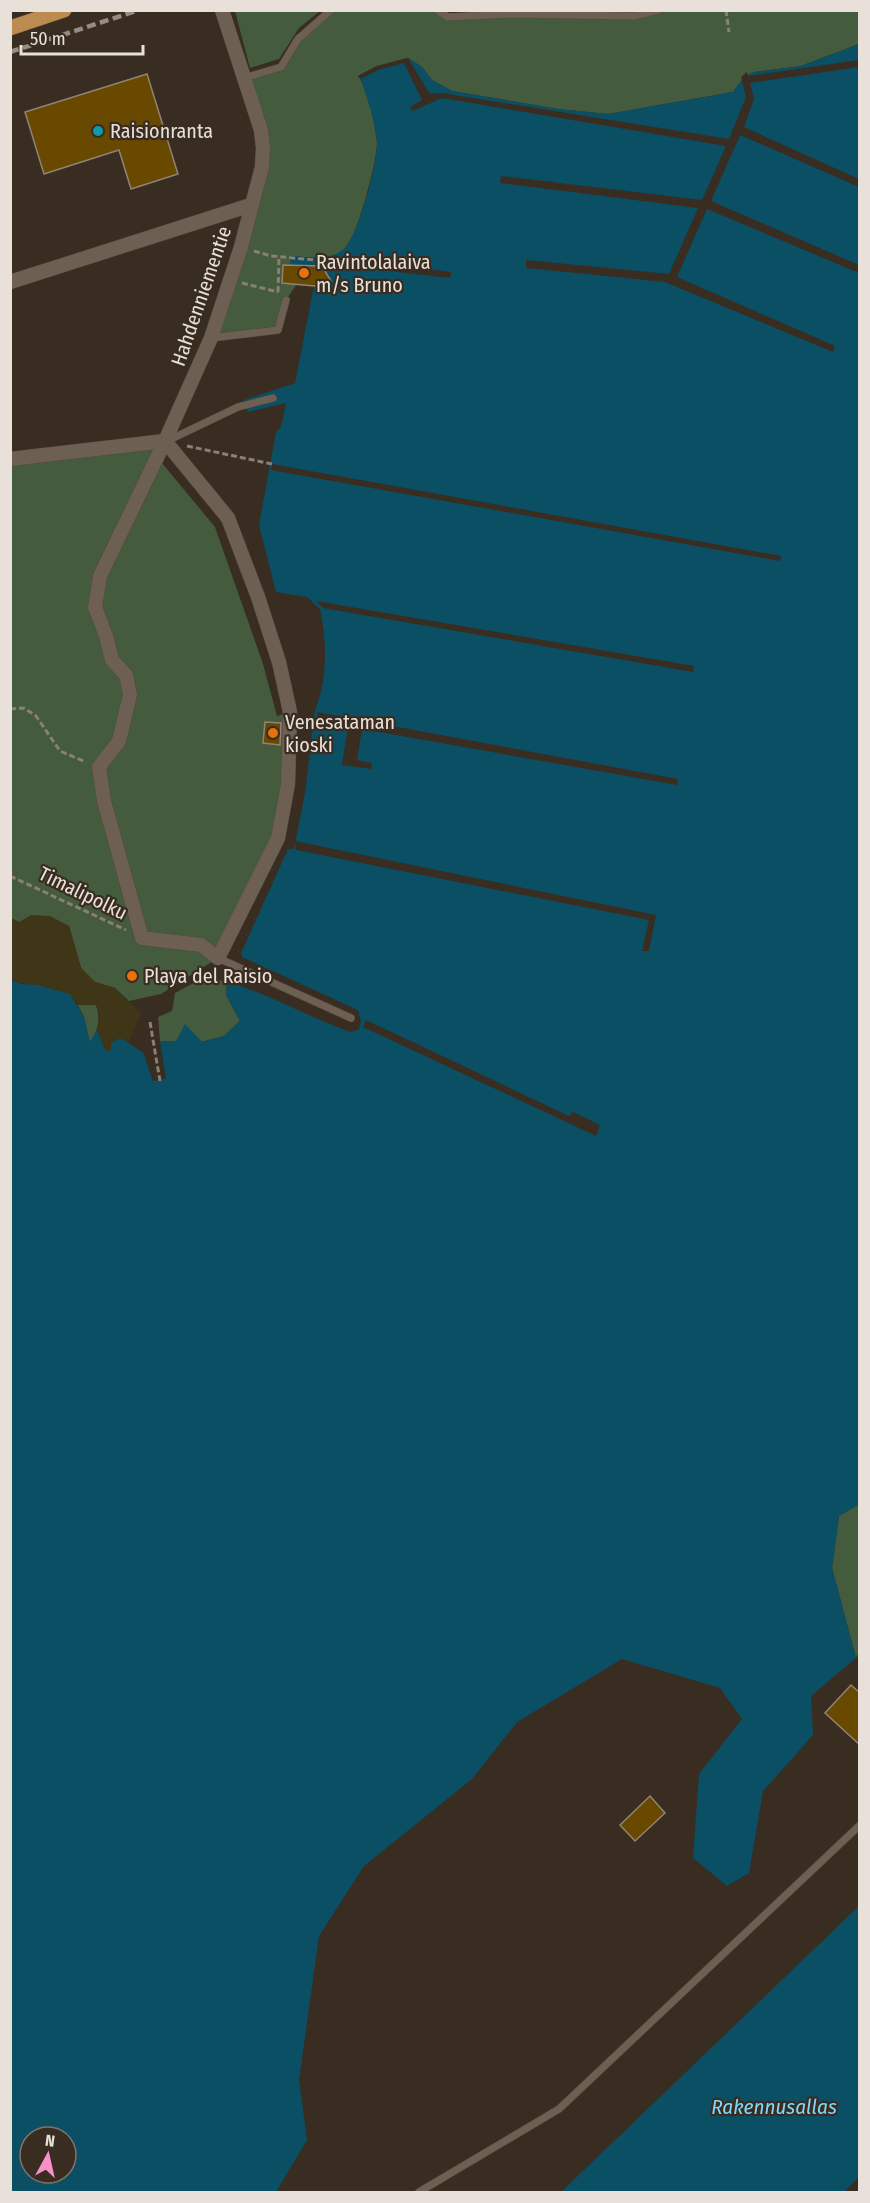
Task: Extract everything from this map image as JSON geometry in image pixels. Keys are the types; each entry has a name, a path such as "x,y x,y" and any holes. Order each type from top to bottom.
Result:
{"main road":[{"path":"10,28 64,10"}],"street":[{"name":"Hahdenniementie","path":"99,766 119,741 130,695 126,675 112,660 95,607 100,576 165,441 211,338 241,247 262,167 261,130 222,10"},
{"path":"10,282 251,205"},
{"path":"10,459 165,441 228,518 258,597 279,662 290,712 288,784 278,838 218,958 201,945 142,938 104,801 99,766"}],"lane":[{"path":"244,78 281,67 298,39 332,10"},
{"path":"436,10 448,17 512,14 634,16 658,10"},
{"path":"211,338 278,330 286,300"},
{"path":"165,441 238,407 273,398"},
{"path":"218,958 351,1018"},
{"path":"419,2193 559,2109 860,1825"}],"path":[{"path":"726,10 729,32"},
{"path":"241,247 279,257 338,262"},
{"path":"230,280 278,292 279,257"},
{"path":"165,441 272,464"},
{"path":"10,709 24,708 36,716 60,752 99,766"},
{"name":"Timalipolku","path":"10,876 142,938"},
{"path":"150,1022 160,1081"}],"green space":[{"path":"235,10 320,11 299,28 279,59 250,68"},
{"path":"519,10 634,11 634,16 658,10 859,11 859,44 801,66 754,72 744,77 733,92 608,114 558,109 452,91 432,80 422,67 408,58 377,66 358,76 368,98 377,143 366,199 350,242 345,249 333,255 291,256 290,273 303,275 286,300 278,330 211,338 262,167 244,78 281,67 298,39 331,11 437,11 448,17 522,13"},
{"path":"165,441 157,457 215,527 263,664 277,716 290,712 278,838 218,958 161,994 129,1001 115,988 95,982 81,968 69,926 19,922 11,918 10,459"},
{"path":"205,977 227,982 226,995 240,1021 224,1036 201,1042 160,1041 158,1017 172,1011 175,993"},
{"path":"78,1005 96,1005 98,1024 90,1043 84,1017"},
{"path":"859,1504 860,1649 856,1658 832,1568 839,1516"}],"sand":[{"path":"31,915 50,916 69,926 81,968 95,982 115,988 141,1013 129,1042 120,1038 111,1052 105,1050 97,1030 100,1017 96,1005 78,1005 64,993 55,989 11,979 10,918 19,922"}],"water":[{"path":"859,44 860,1504 839,1516 832,1568 856,1658 811,1696 813,1735 763,1791 749,1873 727,1886 693,1858 699,1774 742,1719 720,1688 622,1659 517,1722 472,1779 364,1866 319,1936 299,2080 307,2140 276,2192 11,2192 10,979 21,984 38,985 70,994 84,1017 90,1042 97,1030 105,1050 111,1051 111,1043 120,1038 126,1041 143,1052 153,1081 166,1079 160,1041 176,1041 185,1024 202,1042 224,1036 240,1021 226,995 227,982 351,1032 359,1029 361,1021 358,1010 242,957 241,953 288,849 294,849 325,660 320,609 307,597 276,592 259,525 276,432 281,427 286,403 248,412 244,400 295,383 314,286 331,280 322,266 290,265 291,256 323,258 341,251 352,237 362,211 374,165 377,143 371,111 358,76 377,66 408,58 422,67 432,80 452,91 558,109 608,114 733,92 744,77 754,72 801,66"},
{"name":"Rakennusallas","path":"859,1906 859,2177 844,2192 561,2192"}],"pier":[{"path":"408,58 430,94 442,93 729,139 746,97 741,77 747,72 748,76 859,60 859,67 750,83 754,99 744,127 859,179 859,187 740,135 711,201 859,265 859,273 707,209 677,277 835,346 833,352 665,282 526,268 526,260 669,274 698,208 500,183 501,176 702,200 726,146 442,98 413,111 410,107 422,100 404,63 378,70 361,79 358,76 377,66"},
{"path":"338,258 451,272 450,278 337,265"},
{"path":"272,464 781,556 780,561 271,470"},
{"path":"316,601 694,666 693,672 323,608"},
{"path":"317,712 678,779 677,785 362,729 357,760 372,763 371,769 342,765 348,726 318,719"},
{"path":"295,841 656,915 649,951 642,951 649,920 296,850"},
{"path":"366,1020 569,1116 573,1112 600,1125 596,1136 363,1027"}],"building":[{"name":"Raisionranta","path":"147,74 178,174 131,189 119,150 44,174 25,112"},
{"name":"Ravintolalaiva m/s Bruno","path":"283,265 322,266 331,281 314,286 282,283"},
{"name":"Venesataman kioski","path":"265,722 281,723 280,745 263,743"},
{"path":"851,1685 860,1693 860,1745 825,1713"},
{"path":"650,1796 665,1813 635,1841 620,1825"}],"railway":[{"path":"10,52 139,10"}],"place":[{"name":"Raisionranta","path":"98,131"},
{"name":"Ravintolalaiva m/s Bruno","path":"304,273"},
{"name":"Venesataman kioski","path":"273,733"},
{"name":"Playa del Raisio","path":"132,976"}]}
